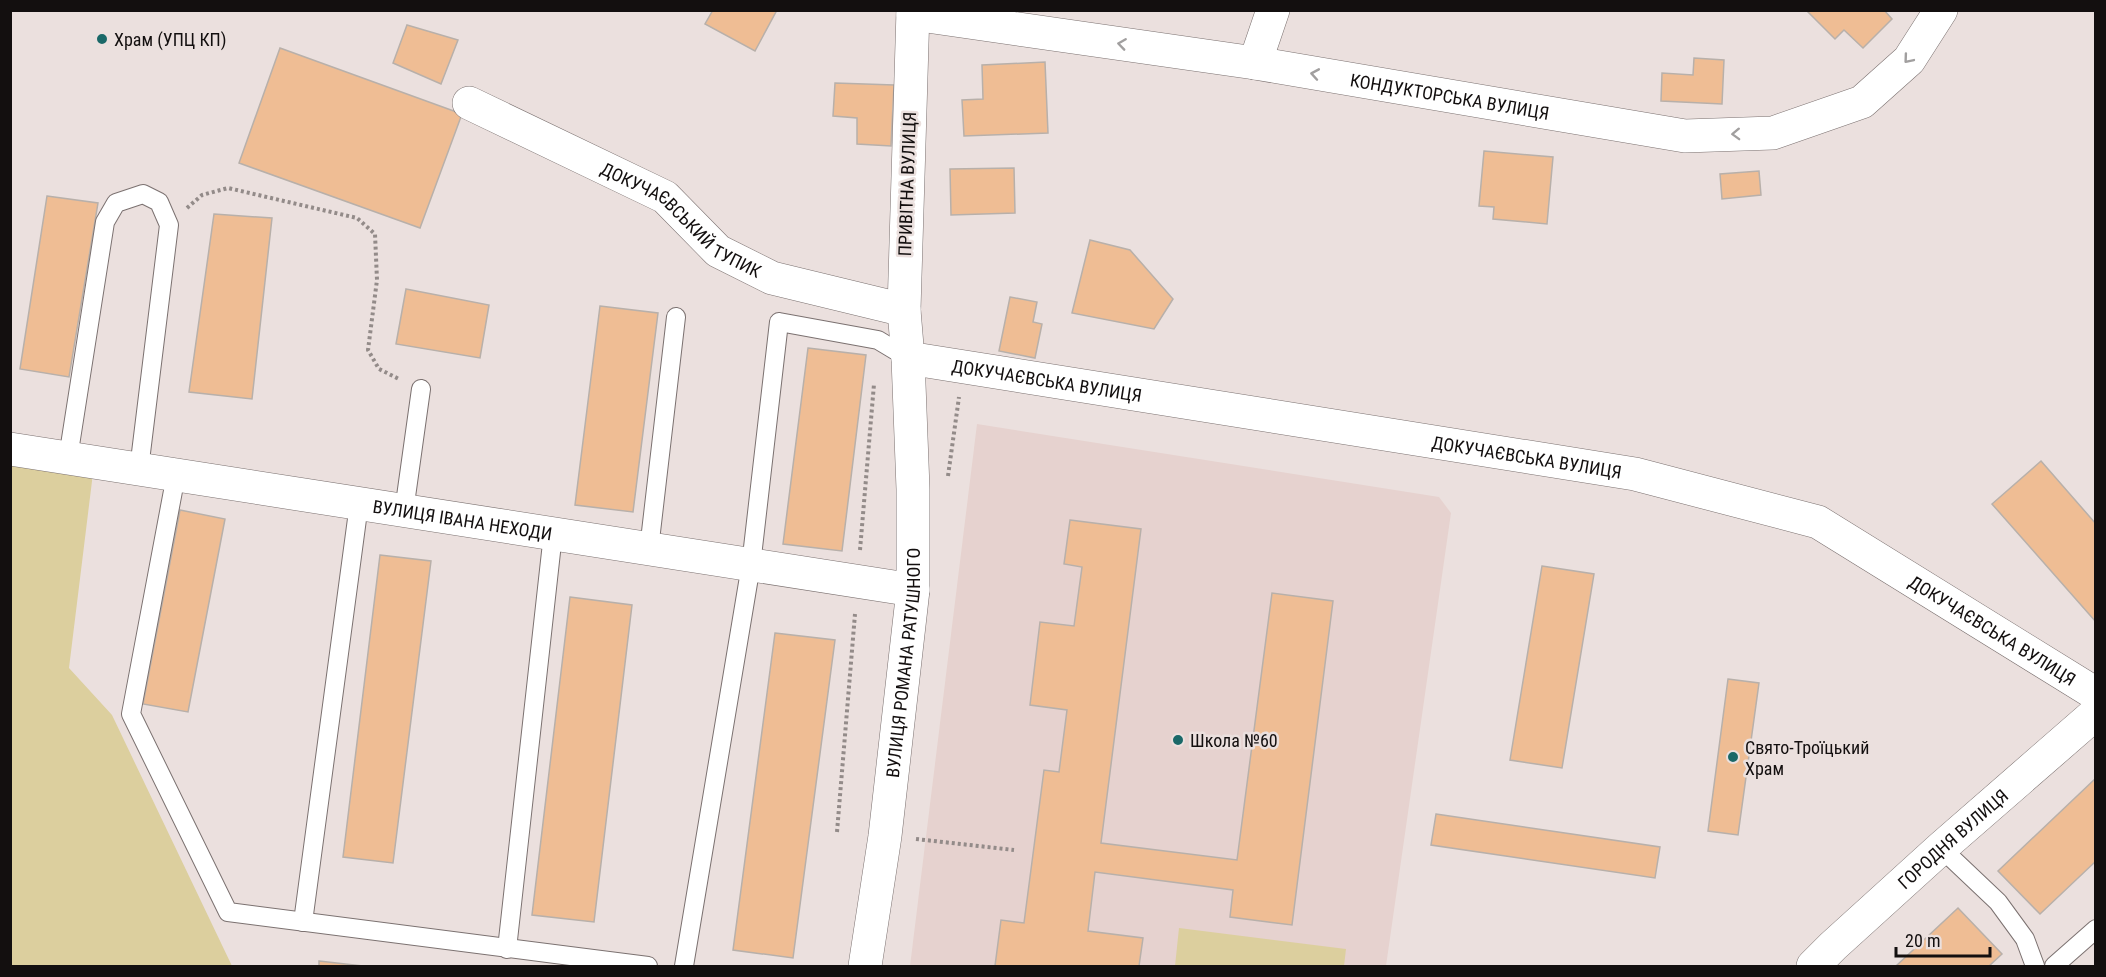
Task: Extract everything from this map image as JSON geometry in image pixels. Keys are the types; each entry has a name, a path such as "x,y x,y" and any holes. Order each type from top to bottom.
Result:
{"street":[{"path":"1255,63 1273,10"},
{"name":"КОНДУКТОРСЬКА ВУЛИЦЯ","path":"913,12 1255,63 1685,136 1773,132 1862,102 1909,60 1941,10"},
{"name":"ПРИВІТНА ВУЛИЦЯ","path":"908,358 904,310 913,12"},
{"name":"ДОКУЧАЄВСЬКИЙ ТУПИК","path":"469,104 665,197 718,251 772,278 904,310"},
{"name":"ВУЛИЦЯ РОМАНА РАТУШНОГО","path":"865,966 885,836 913,590 913,489 908,358"},
{"name":"ДОКУЧАЄВСЬКА ВУЛИЦЯ","path":"908,358 1635,474 1818,522 2096,694"},
{"name":"ВУЛИЦЯ ІВАНА НЕХОДИ","path":"10,449 913,590"},
{"name":"ГОРОДНЯ ВУЛИЦЯ","path":"1813,966 1941,848 2096,713"}],"lane":[{"path":"68,458 105,222 116,203 143,194 159,202 169,225 139,469"},
{"path":"649,549 676,317"},
{"path":"684,966 751,565 779,322 878,340 908,358"},
{"path":"404,511 421,389"},
{"path":"176,476 131,714 228,912 507,950 648,966"},
{"path":"303,922 359,504"},
{"path":"507,950 553,534"},
{"path":"1941,848 1998,902 2025,939 2035,966"},
{"path":"2054,966 2096,929"}],"path":[{"path":"169,225 202,195 228,188 357,218 375,234 377,280 368,350 379,369 421,389"},
{"path":"907,838 1014,850"}],"shaded area":[{"name":"Школа №60","path":"977,424 1439,497 1451,513 1386,966 910,966"},
{"path":"11,461 93,473 69,668 112,715 232,966 11,966"},
{"path":"1179,928 1346,949 1344,966 1175,966"}],"building":[{"path":"713,10 777,10 755,51 705,24"},
{"path":"1806,10 1884,10 1892,19 1863,48 1844,30 1835,39"},
{"path":"407,25 458,40 441,84 393,63"},
{"path":"280,48 462,114 420,228 239,163"},
{"path":"1694,58 1724,60 1722,104 1661,101 1662,73 1693,75"},
{"path":"1045,62 1048,133 964,136 962,100 983,99 982,65"},
{"path":"835,83 894,85 891,146 857,144 857,118 833,116"},
{"path":"1484,151 1553,157 1547,224 1493,219 1494,207 1479,206"},
{"path":"1014,168 1015,213 951,215 950,169"},
{"path":"1759,171 1761,195 1722,199 1720,174"},
{"path":"47,196 98,203 69,377 20,369"},
{"path":"214,214 272,218 252,399 189,392"},
{"path":"1090,240 1130,250 1173,299 1154,329 1072,313"},
{"path":"406,289 489,305 480,358 396,344"},
{"path":"1010,297 1037,302 1033,322 1042,324 1035,358 999,351"},
{"path":"600,306 658,313 633,512 575,505"},
{"path":"808,348 866,355 842,551 783,544"},
{"path":"2041,461 2096,524 2096,622 1992,504"},
{"path":"180,510 225,519 188,712 143,704"},
{"path":"1070,520 1141,529 1101,843 1237,860 1272,593 1333,601 1292,925 1230,917 1233,890 1095,872 1088,931 1143,938 1139,966 995,966 1001,920 1024,923 1044,770 1059,772 1067,710 1030,705 1040,622 1074,626 1082,567 1064,564"},
{"path":"380,555 431,561 393,863 343,857"},
{"path":"1542,566 1594,574 1562,768 1510,760"},
{"path":"570,597 632,605 594,922 532,915"},
{"path":"775,633 835,640 793,958 733,950"},
{"name":"Свято-Троїцький Храм","path":"1728,679 1759,683 1738,835 1708,831"},
{"path":"2096,778 2096,861 2040,914 1998,871"},
{"path":"1436,814 1660,847 1655,878 1431,845"},
{"path":"1958,908 2002,954 1989,966 1896,966"},
{"path":"319,961 363,966 319,966"}],"place":[{"name":"Храм (УПЦ КП)","path":"102,39"},
{"name":"Школа №60","path":"1178,740"},
{"name":"Свято-Троїцький Храм","path":"1733,757"}]}
